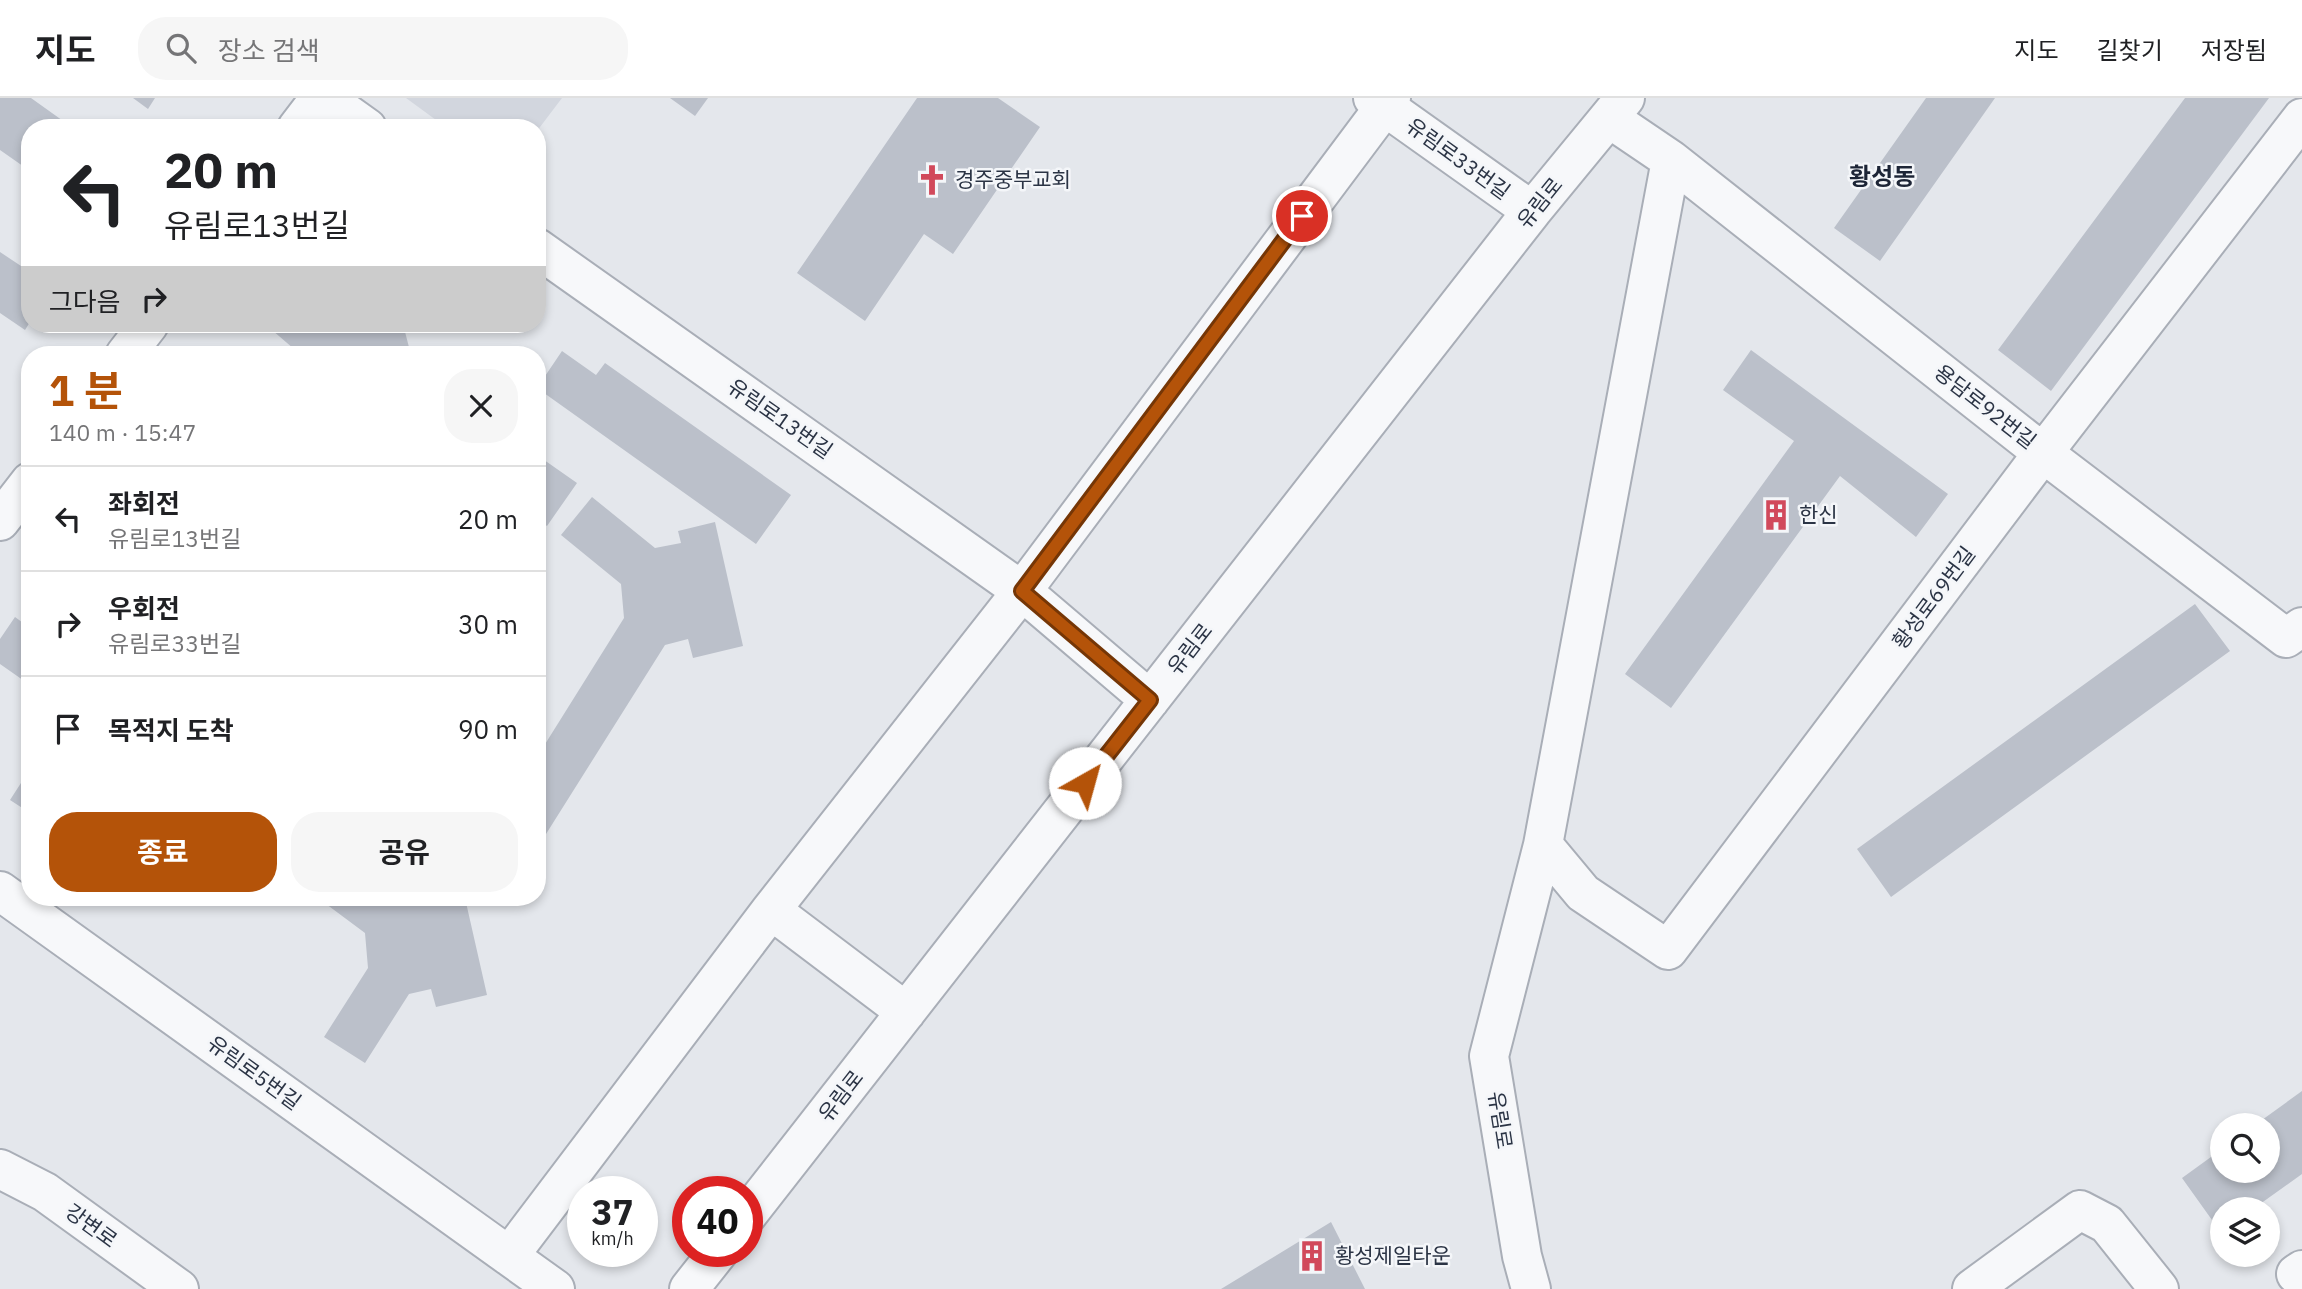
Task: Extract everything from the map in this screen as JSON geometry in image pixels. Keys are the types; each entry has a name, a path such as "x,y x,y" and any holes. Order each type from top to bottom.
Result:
{"street":[{"path":"304,119 320,98"},
{"path":"325,98 354,119"},
{"name":"유림로33번길","path":"1022,591 1383,101 1532,211"},
{"name":"유림로","path":"763,1195 1532,211 1617,108 1671,160 1543,845 1489,1056 1522,1256 1531,1289"},
{"name":"황성로69번길","path":"1543,845 1583,893 1668,950 2043,453 2302,118"},
{"name":"용담로92번길","path":"1671,160 2043,453 2286,638 2302,627"},
{"name":"유림로13번길","path":"546,254 1022,591 1150,700"},
{"path":"0,521 21,494"},
{"path":"509,1256 771,910 1022,591"},
{"name":"유림로5번길","path":"0,891 555,1289"},
{"path":"771,910 906,1012"},
{"name":"강변로","path":"0,1169 45,1192 179,1289"},
{"path":"1972,1289 2080,1210 2107,1224 2159,1289"},
{"path":"690,1289 707,1267"}],"shaded area":[{"path":"406,98 562,98 546,119 435,119"}],"building":[{"path":"0,98 31,98 60,119 21,119 21,165 0,150"},
{"path":"133,98 155,98 148,109"},
{"path":"670,98 708,98 695,116"},
{"name":"경주중부교회","path":"917,98 998,98 1040,127 953,254 924,234 865,321 797,273"},
{"path":"1926,98 1995,98 1880,261 1834,228"},
{"path":"2185,98 2269,98 2051,391 1998,350"},
{"path":"0,252 21,266 21,327 0,313"},
{"path":"275,333 405,333 409,346 291,346"},
{"name":"한신","path":"1751,350 1948,494 1916,537 1840,476 1671,708 1625,674 1794,441 1723,390"},
{"path":"562,351 596,375 605,363 791,495 756,544 546,394 546,375"},
{"path":"546,461 577,483 546,525"},
{"path":"592,497 655,548 681,543 678,531 715,522 743,646 693,658 688,639 665,645 546,834 546,743 624,618 621,584 561,535"},
{"path":"2195,604 2230,651 1891,897 1857,849"},
{"path":"15,617 21,621 21,679 0,664 0,639"},
{"path":"21,783 21,807 10,800"},
{"path":"329,906 467,906 487,995 436,1007 431,989 409,994 365,1063 324,1037 368,968 365,933"},
{"path":"2302,1091 2302,1174 2270,1197 2210,1197 2210,1217 2182,1178 2210,1158 2210,1183 2280,1183 2280,1113 2272,1113"},
{"name":"황성제일타운","path":"1331,1222 1365,1289 1221,1289"}],"place":[{"name":"경주중부교회","path":"932,180"},
{"name":"한신","path":"1776,515"},
{"name":"황성제일타운","path":"1312,1256"}],"district":[{"name":"황성동","path":"1882,177"}],"route":[{"path":"1085,783 1150,700 1022,591 1302,216"}]}
